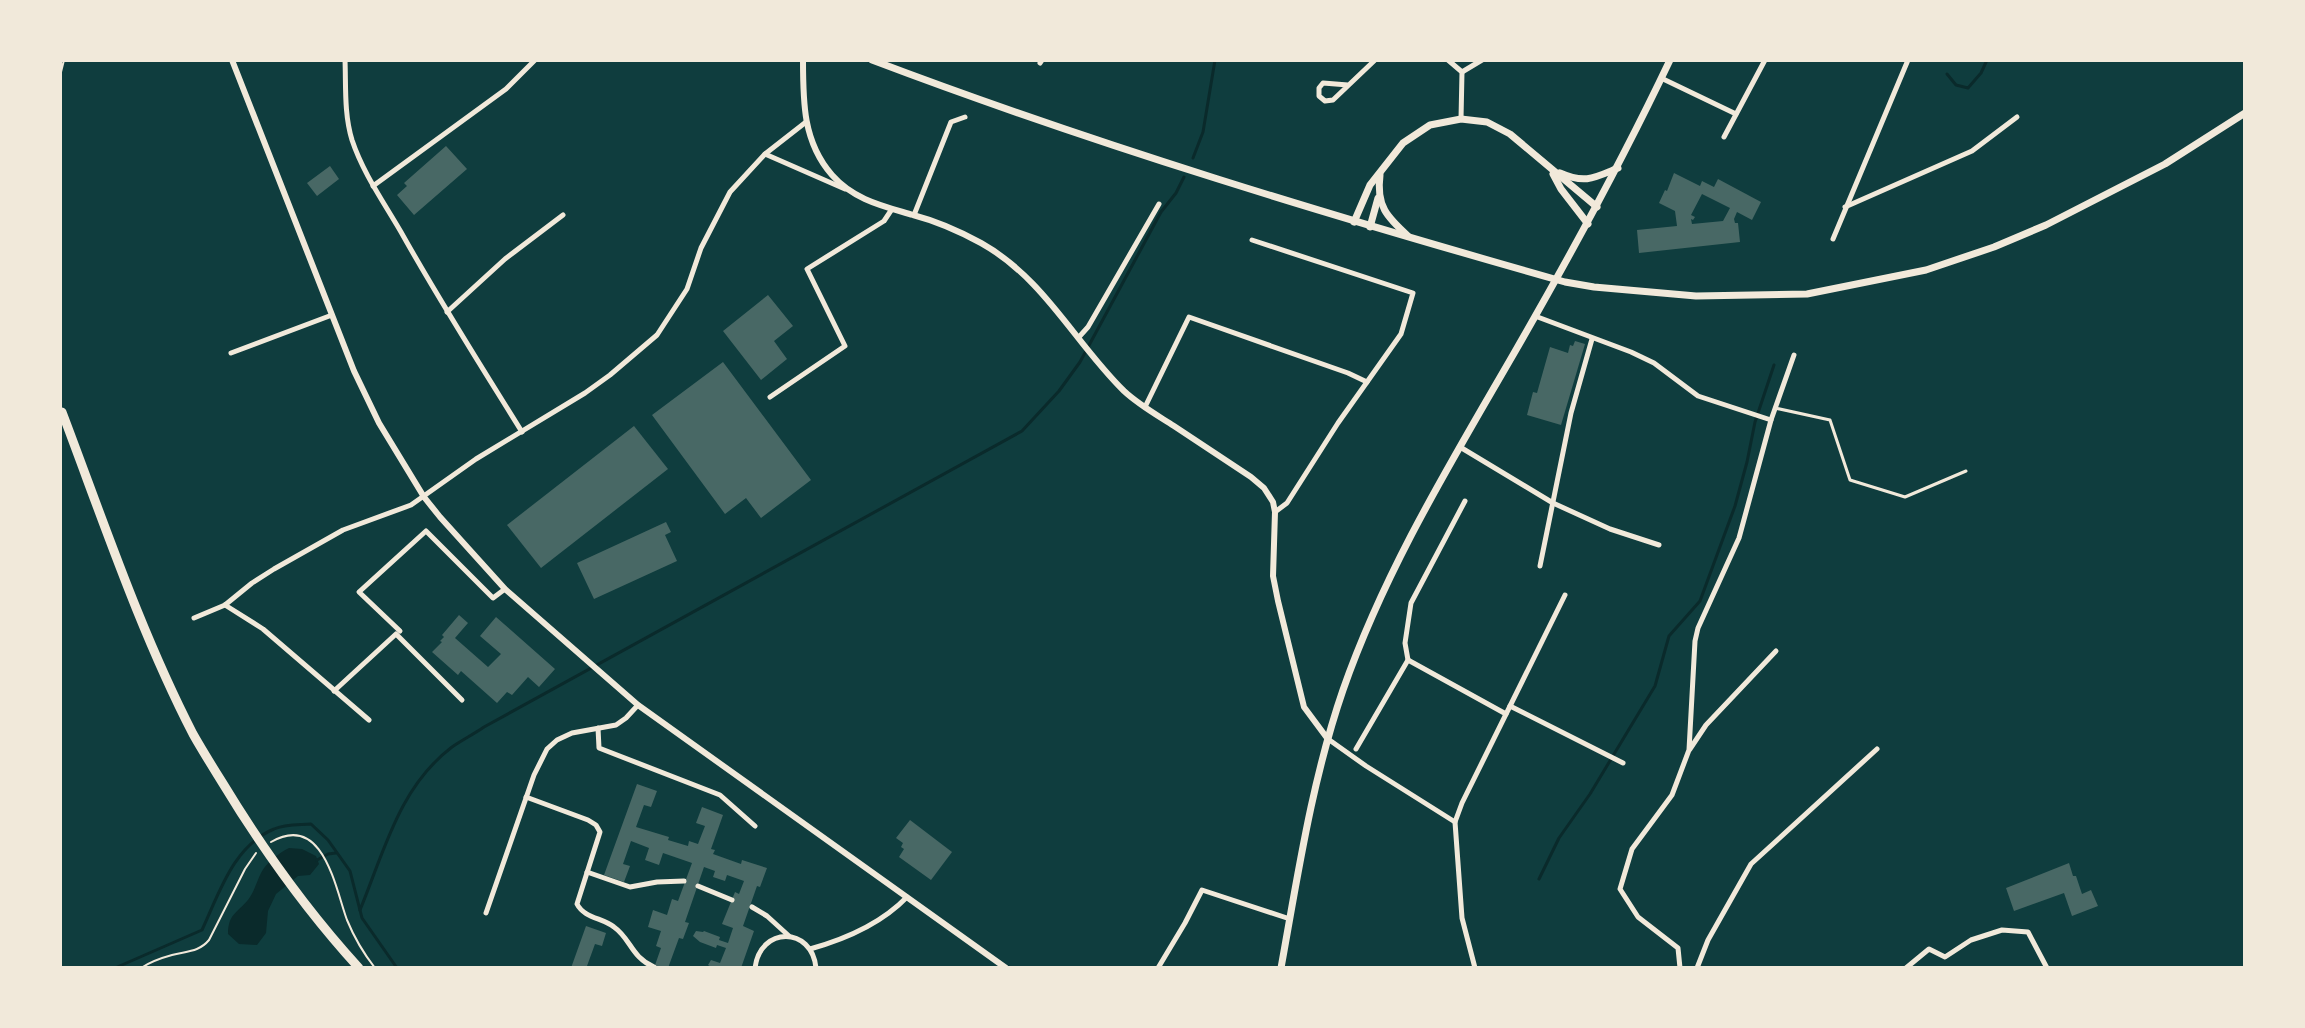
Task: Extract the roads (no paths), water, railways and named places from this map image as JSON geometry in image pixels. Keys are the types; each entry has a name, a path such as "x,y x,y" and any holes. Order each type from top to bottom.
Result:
{"highway":[{"path":"62,412 144,626 194,735 247,825 290,886 359,968"}],"main road":[{"path":"872,60 972,98 1370,227 1565,282 1696,296 1807,294 1926,270 2046,225 2165,164 2245,113"},
{"path":"1281,968 1309,809 1327,738 1384,588 1431,495 1588,224 1670,60"},
{"path":"1354,222 1368,190 1391,156 1415,133 1430,125 1461,119 1487,122 1510,134 1597,207"},
{"path":"1550,168 1571,178 1587,180 1618,168"},
{"path":"1550,168 1561,189 1588,224"},
{"path":"1370,227 1381,173"},
{"path":"1379,193 1384,211 1410,238"}],"street":[{"path":"232,60 354,371 379,423 424,497 469,551 505,589 638,705 1006,968"},
{"path":"345,60 351,137 366,175 522,432"},
{"path":"373,186 506,89 535,60"},
{"path":"803,60 803,102 817,154 848,190"},
{"path":"1348,85 1325,82 1319,88 1319,96 1322,100 1331,101 1375,60"},
{"path":"1448,60 1462,72"},
{"path":"1462,72 1482,60"},
{"path":"1724,137 1765,60"},
{"path":"1833,239 1908,60"},
{"path":"1461,119 1462,72"},
{"path":"1661,78 1736,115"},
{"path":"914,215 951,122 965,117"},
{"path":"1845,207 1972,151 2017,117"},
{"path":"194,618 225,605 274,569 343,530 388,515 424,497 476,459 610,375 657,335 687,289 701,248 730,192 765,154 806,122"},
{"path":"765,154 862,199 944,225 1006,260 1044,294 1122,389 1264,488 1275,512 1273,576 1304,707 1327,738 1455,822"},
{"path":"1081,340 1159,204"},
{"path":"770,397 845,346 807,269 884,221 892,209"},
{"path":"447,312 505,259 563,215"},
{"path":"1252,240 1413,293 1401,334 1287,503 1275,512"},
{"path":"231,353 332,315"},
{"path":"1535,316 1654,363 1698,396 1771,420"},
{"path":"1145,407 1189,317 1367,382"},
{"path":"1540,566 1571,413 1592,339"},
{"path":"1689,750 1698,628 1739,538 1771,420 1794,355"},
{"path":"1459,447 1553,503 1610,529 1659,545"},
{"path":"1356,749 1408,660 1405,643 1411,603 1465,501"},
{"path":"400,631 359,592 426,531 493,598 505,589"},
{"path":"1475,968 1462,918 1455,822 1565,595"},
{"path":"225,605 263,629 369,720"},
{"path":"334,691 396,634 462,700"},
{"path":"1680,968 1678,948 1638,917 1620,889 1632,849 1672,795 1689,750 1706,725 1776,651"},
{"path":"1408,660 1506,714"},
{"path":"486,913 539,762 547,749 572,733 616,725 638,705"},
{"path":"1510,706 1620,761"},
{"path":"598,728 599,748 720,795 755,826"},
{"path":"1697,968 1708,940 1751,864 1877,749"},
{"path":"526,797 596,825 600,832 577,904 580,910 616,928 643,962 654,967"},
{"path":"587,872 630,887 684,881"},
{"path":"698,886 732,900"},
{"path":"1158,968 1202,890 1290,919"},
{"path":"810,949 846,939 891,911 907,897"},
{"path":"752,907 790,937 805,943 816,968"},
{"path":"1906,968 1929,949 1945,957 1971,940 2002,930 2028,932 2047,968"},
{"path":"755,968 761,948 779,937 790,937"}],"lane":[{"path":"1775,408 1830,420 1850,480 1905,497 1966,471"}],"water":[{"path":"289,848 302,849 316,856 319,864 310,875 298,876 276,894 268,911 266,933 257,945 239,944 228,934 232,917 250,897 266,866"}],"waterway":[{"path":"1193,158 1203,132 1215,60"},
{"path":"1947,74 1956,85 1968,88 1987,60"},
{"path":"360,910 406,801 434,763 452,747 1022,431 1059,391 1080,362 1161,212 1184,177"},
{"path":"1539,879 1559,838 1590,794 1655,686 1669,636 1700,601 1735,506 1755,422 1774,365"},
{"path":"115,968 202,930 229,872 248,847 278,827 311,824 328,840 350,871 362,918 397,968"},
{"path":"317,860 336,853"}]}
